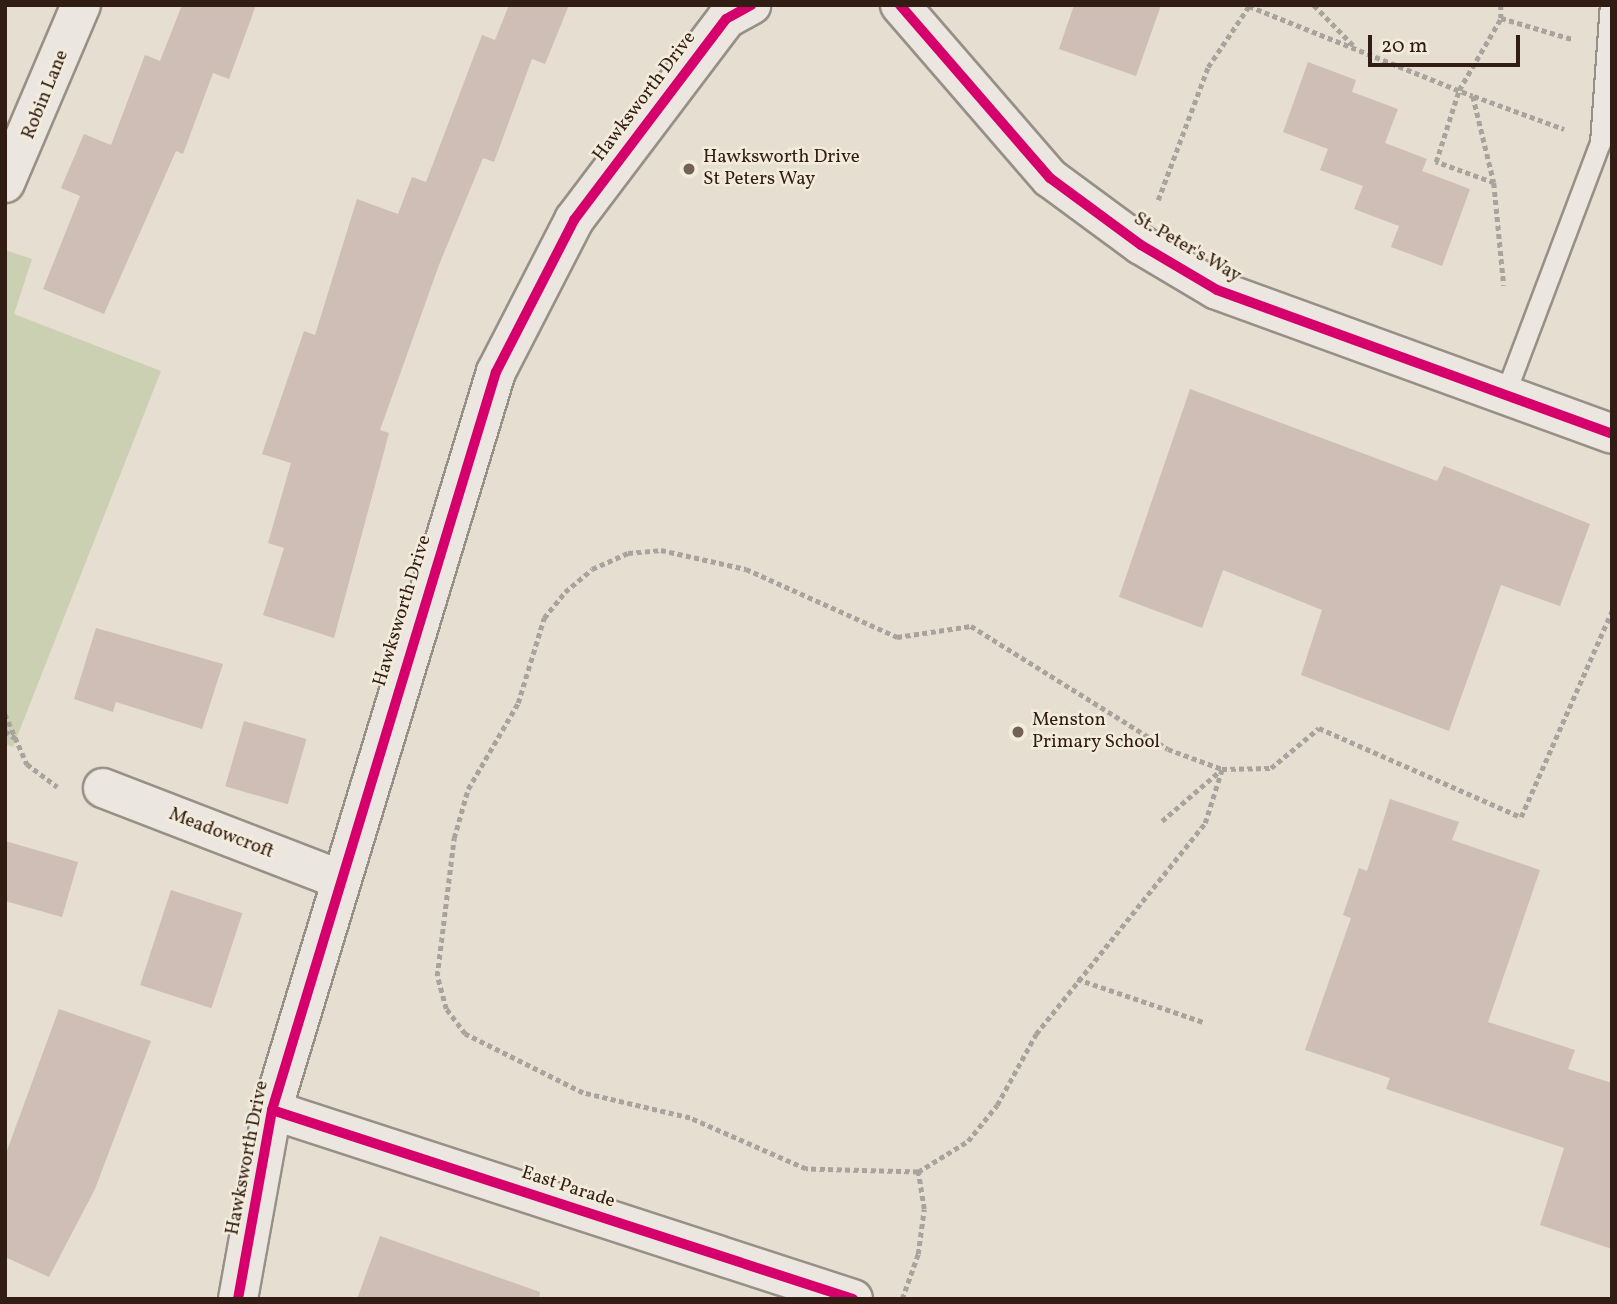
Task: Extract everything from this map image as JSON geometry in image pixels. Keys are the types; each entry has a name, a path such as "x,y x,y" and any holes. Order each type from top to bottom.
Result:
{"street":[{"name":"Robin Lane","path":"5,183 81,5"},
{"name":"Hawksworth Drive","path":"238,1299 272,1110 338,880 496,372 574,220 726,19 751,5"},
{"name":"St. Peter's Way","path":"900,5 1050,178 1141,245 1217,290 1612,434"},
{"name":"Meadowcroft","path":"103,788 338,880"},
{"name":"East Parade","path":"272,1110 853,1299"}],"lane":[{"path":"1505,394 1600,142 1610,5"}],"path":[{"path":"1141,245 1208,67 1249,5 1473,96 1600,142"},
{"path":"1314,5 1357,49"},
{"path":"1494,183 1436,162 1459,90 1502,18 1501,5"},
{"path":"1502,18 1606,49"},
{"path":"1473,96 1494,183 1505,290"},
{"path":"1222,769 1205,823 1077,979 968,1141 918,1172 806,1169 690,1118 583,1093 465,1034 446,1009 437,976 454,838 468,789 518,703 544,618 592,569 628,553 662,550 746,569 897,638 971,626 1168,749 1222,769 1271,768 1319,728 1521,817 1612,611"},
{"path":"5,714 26,764 45,782 87,798 103,788"},
{"path":"5,731 16,739"},
{"path":"1162,821 1222,769"},
{"path":"1077,979 1203,1022"},
{"path":"902,1299 918,1254 923,1209 918,1172"}],"green space":[{"path":"5,250 32,259 14,314 161,371 13,747 5,744"}],"building":[{"path":"182,5 256,5 229,79 213,73 183,154 176,151 104,314 43,289 80,196 61,188 84,134 111,145 145,55 160,61"},
{"path":"509,5 569,5 545,64 532,59 494,162 483,158 439,265 380,430 389,433 334,638 263,615 284,548 268,543 291,463 262,454 304,331 315,335 357,199 398,214 412,177 426,182 482,35 495,40"},
{"path":"1074,5 1161,5 1136,76 1059,49"},
{"path":"1308,62 1356,80 1352,92 1398,109 1385,143 1427,159 1422,171 1470,189 1442,266 1391,247 1399,226 1354,209 1363,186 1320,170 1328,149 1283,132"},
{"path":"1190,389 1437,481 1444,466 1590,524 1560,606 1501,585 1449,731 1301,675 1322,610 1223,570 1202,628 1119,597"},
{"path":"96,628 223,664 202,729 116,702 113,712 74,699"},
{"path":"244,721 306,739 288,804 225,786"},
{"path":"1390,799 1459,822 1452,840 1540,870 1488,1022 1575,1050 1568,1069 1612,1083 1612,1249 1540,1225 1564,1148 1386,1089 1390,1078 1305,1050 1351,918 1343,915 1359,868 1367,871"},
{"path":"5,841 78,862 62,917 5,901"},
{"path":"171,890 242,913 211,1008 140,985"},
{"path":"59,1009 151,1041 95,1189 49,1277 5,1257 5,1156"},
{"path":"380,1236 540,1292 539,1299 357,1299"}],"cycle path":[{"path":"238,1299 272,1110 496,372 574,220 726,19 751,5"},
{"path":"900,5 1050,178 1141,245 1217,290 1612,434"},
{"path":"272,1110 853,1299"}],"place":[{"name":"Hawksworth Drive St Peters Way","path":"689,169"},
{"name":"Menston Primary School","path":"1018,732"}]}
